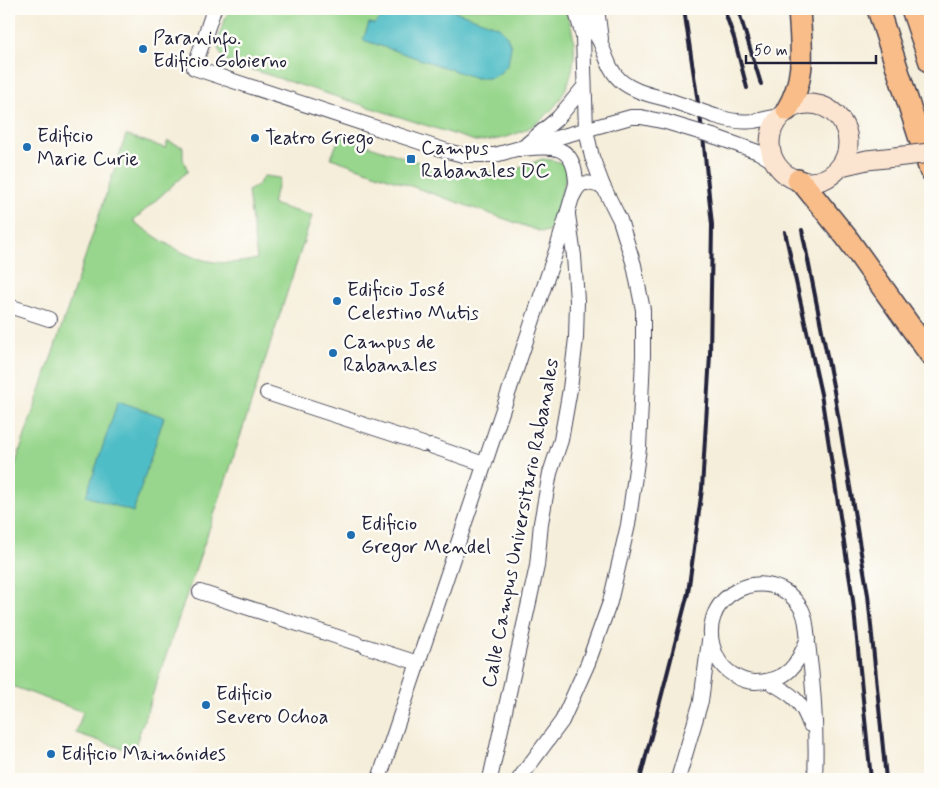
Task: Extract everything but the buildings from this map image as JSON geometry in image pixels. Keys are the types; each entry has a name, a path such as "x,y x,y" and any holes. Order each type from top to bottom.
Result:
{"main road":[{"path":"784,113 797,92 801,74 799,9"},
{"path":"878,9 930,170"},
{"path":"912,9 930,62"},
{"path":"798,180 847,238 930,354"}],"street":[{"name":"Calle Campus Universitario Rabanales","path":"214,9 194,68 446,151 464,155 495,155 631,117 666,122 716,136 758,152 776,163"},
{"path":"519,779 562,721 588,664 607,611 628,525 639,448 644,310 635,268 622,229 592,157 586,130 583,88 583,36 575,9"},
{"path":"580,9 611,68 622,81 648,94 728,120 745,122 784,113 805,104 824,106 839,117 848,134 845,159 832,174 822,180 810,182 798,180 782,171 772,155 770,138 772,130 784,113"},
{"path":"597,9 603,50"},
{"name":"Calle Campus Universitario Rabanales","path":"520,149 558,118 583,88"},
{"path":"848,143 870,154 889,157"},
{"name":"Calle Campus Universitario Rabanales","path":"379,779 576,184 576,174 568,154 555,148 520,149"},
{"path":"840,166 889,157 930,153"},
{"name":"Calle Campus Universitario Rabanales","path":"490,779 537,566 541,523 550,474 561,440 570,389 576,338 577,301 570,206 581,184 590,182 603,186"},
{"path":"9,306 48,319"},
{"path":"267,393 484,464"},
{"path":"678,779 701,701 712,620 716,610 726,597 738,589 754,584 766,585 782,590 801,609 806,621 813,681 815,777"},
{"path":"200,592 418,663"},
{"path":"712,620 710,637 719,662 726,670 750,682 768,682 784,676 800,658 808,638"},
{"path":"768,682 791,694 805,709 810,725 815,777"}],"green space":[{"path":"229,9 565,9 573,34 574,58 569,81 559,101 543,118 524,130 501,138 475,141 228,62 222,57 218,44"},
{"path":"126,135 165,148 168,141 183,147 183,159 188,171 133,221 162,241 190,256 221,263 257,259 248,191 257,186 264,176 280,178 272,204 312,216 229,471 133,752 76,733 83,712 9,685 9,483"},
{"path":"340,136 442,170 466,173 508,171 542,159 563,163 567,174 551,227 548,231 542,232 331,158"}],"water":[{"path":"382,9 449,9 499,27 507,36 511,47 508,64 500,73 491,78 476,78 363,40 369,23 375,24 381,18"},
{"path":"118,401 164,417 133,512 86,496"}],"railway":[{"path":"640,779 688,593 702,489 710,355 712,225 703,136 684,9"},
{"path":"724,9 747,88"},
{"path":"738,9 761,84"},
{"path":"802,230 834,391 868,595 886,779"},
{"path":"785,232 821,394 853,600 871,779"}],"place":[{"name":"Paraninfo. Edificio Gobierno","path":"143,49"},
{"name":"Teatro Griego","path":"255,138"},
{"name":"Edificio Marie Curie","path":"27,147"},
{"name":"Campus Rabanales DC","path":"411,159"},
{"name":"Edificio José Celestino Mutis","path":"337,301"},
{"name":"Campus de Rabanales","path":"333,353"},
{"name":"Edificio Gregor Mendel","path":"351,535"},
{"name":"Edificio Severo Ochoa","path":"206,705"},
{"name":"Edificio Maimónides","path":"51,754"}]}
